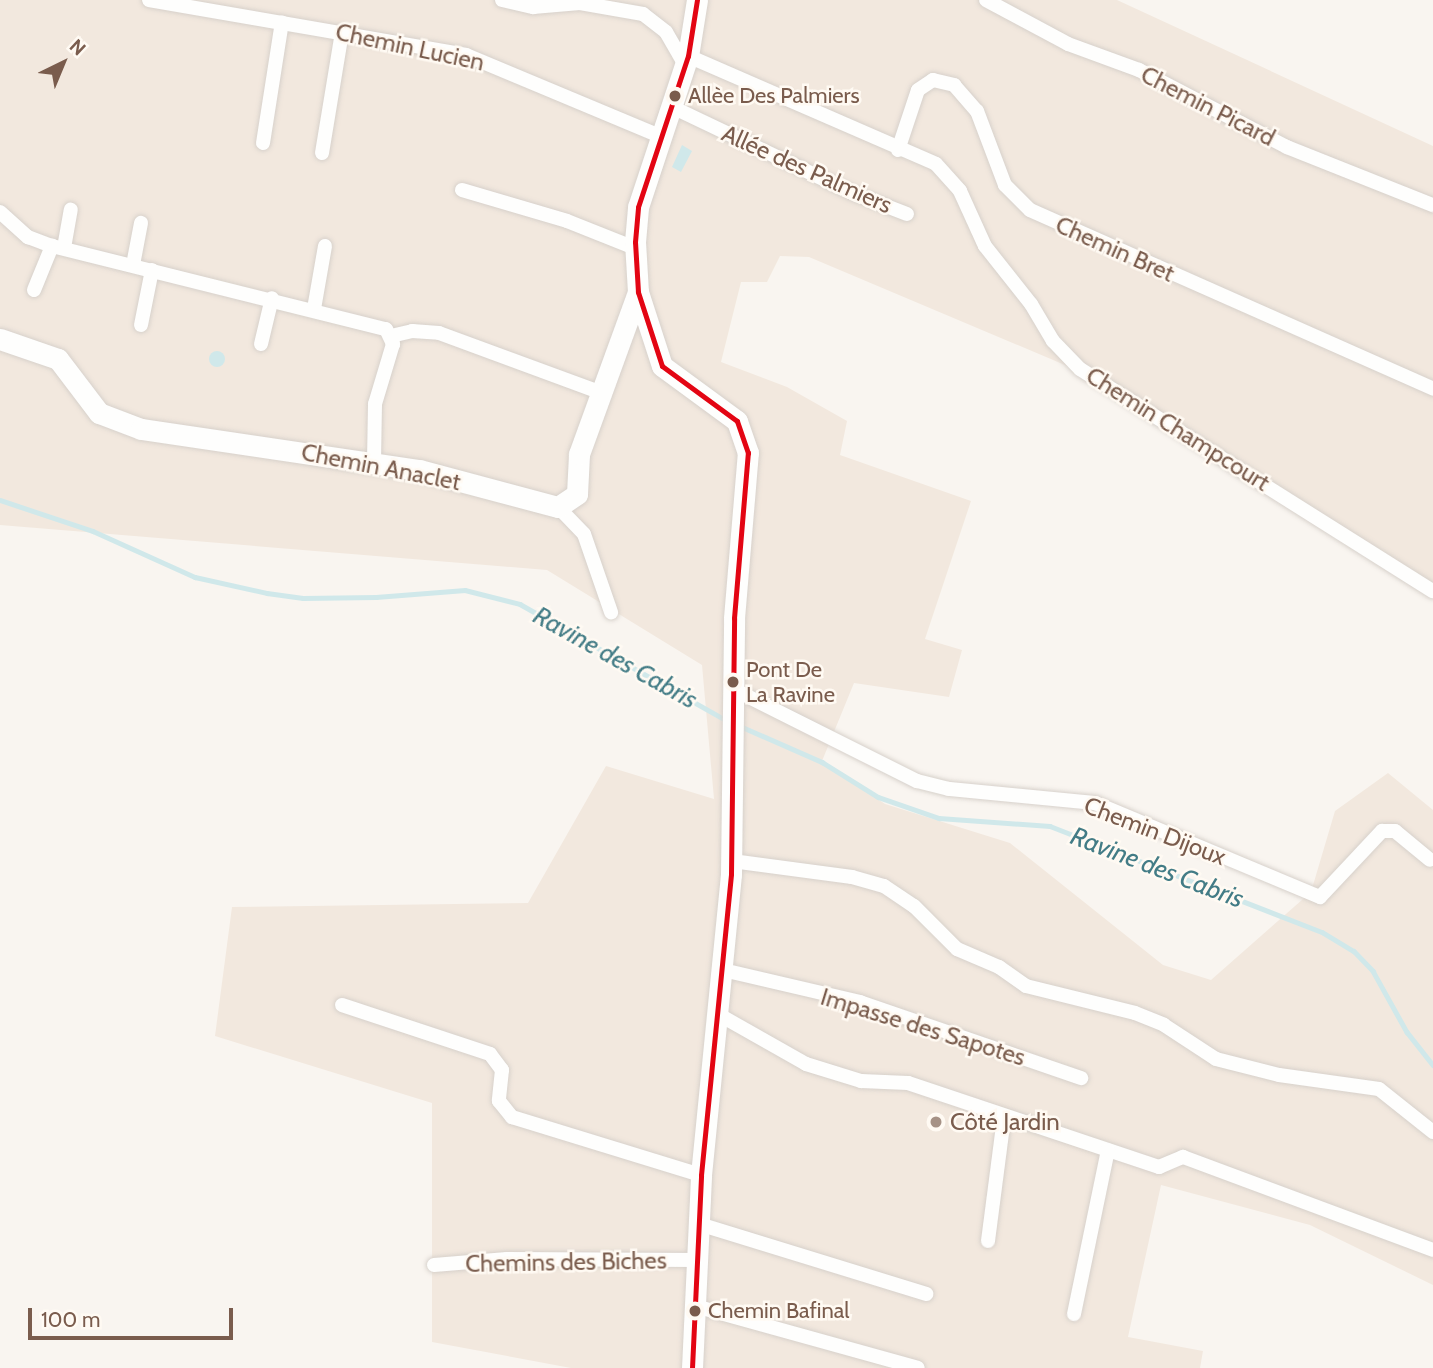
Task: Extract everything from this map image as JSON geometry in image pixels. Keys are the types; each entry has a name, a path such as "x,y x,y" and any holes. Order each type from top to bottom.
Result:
{"main road":[{"path":"692,1368 701,1175 732,861 731,694 748,453 744,434 730,415 662,366 638,292 635,248 638,207 686,60 697,0"},
{"path":"558,508 577,494 579,454 638,292"},
{"name":"Chemin Anaclet","path":"0,339 58,359 90,405 118,422 141,429 374,462 558,508"}],"street":[{"name":"Chemin Lucien","path":"150,0 466,55 660,136"},
{"path":"502,0 533,7 580,3 643,14 666,32 686,60"},
{"name":"Chemin Picard","path":"986,0 1068,44 1139,70 1278,143 1433,205"},
{"path":"263,143 282,22"},
{"path":"322,153 342,32"},
{"name":"Chemin Champcourt","path":"686,60 936,164 946,173 985,246 1031,304 1053,341 1080,369 1433,592"},
{"name":"Chemin Bret","path":"898,150 918,90 933,80 954,85 977,111 1005,185 1030,210 1433,388"},
{"name":"Allée des Palmiers","path":"670,106 850,192 907,214"},
{"path":"461,190 567,221 635,248"},
{"path":"34,290 58,247 71,210"},
{"path":"0,212 28,237 58,247 371,322 391,336 412,331 439,333 602,393"},
{"path":"133,265 141,223"},
{"path":"314,309 325,246"},
{"path":"141,325 152,270"},
{"path":"261,344 272,298"},
{"path":"374,462 375,404 391,353 391,336"},
{"path":"558,508 584,534 611,612"},
{"name":"Chemin Dijoux","path":"731,694 917,781 949,789 1095,803 1320,897 1382,831 1395,831 1430,860"},
{"path":"732,861 852,877 884,886 914,905 957,949 999,967 1039,992 1135,1013 1164,1025 1216,1059 1279,1075 1379,1089 1433,1132"},
{"name":"Impasse des Sapotes","path":"723,970 860,1002 1081,1078"},
{"path":"342,1005 490,1054 502,1070 499,1101 512,1117 701,1175"},
{"path":"716,1013 806,1064 861,1081 908,1083 1159,1167 1183,1157 1433,1250"},
{"path":"988,1241 1004,1117"},
{"path":"1074,1314 1108,1150"},
{"path":"699,1224 926,1294"},
{"name":"Chemins des Biches","path":"434,1265 507,1259 697,1260"},
{"path":"695,1306 918,1368"}],"shaded area":[{"path":"0,0 1117,0 1433,146 1433,591 1072,368 809,257 780,256 767,282 741,282 721,362 787,387 847,421 840,455 971,501 925,639 962,650 949,697 854,683 822,761 885,804 1010,843 1163,965 1211,980 1311,892 1335,811 1388,773 1433,810 1433,1285 1310,1225 1161,1185 1128,1337 1203,1351 1200,1368 571,1368 432,1342 432,1103 215,1036 232,907 528,903 606,766 714,799 702,665 547,570 0,525"}],"water":[{"path":"682,145 692,151 681,172 672,167"},
{"path":"217,351 223,353 223,365 217,367 211,365 209,359 211,353"}],"waterway":[{"name":"Ravine des Cabris","path":"0,500 93,531 195,577 267,593 303,598 376,597 465,590 520,604 726,720"},
{"name":"Ravine des Cabris","path":"740,726 822,762 878,797 939,818 1050,826 1322,932 1354,951 1373,971 1407,1032 1433,1065"}],"transit line":[{"path":"692,1368 701,1175 731,874 734,618 748,453 737,421 662,366 638,292 635,242 638,207 688,56 697,0"}],"place":[{"name":"Allèe Des Palmiers","path":"675,96"},
{"name":"Pont De La Ravine","path":"733,682"},
{"name":"Côté Jardin","path":"936,1122"},
{"name":"Chemin Bafinal","path":"695,1311"}]}
